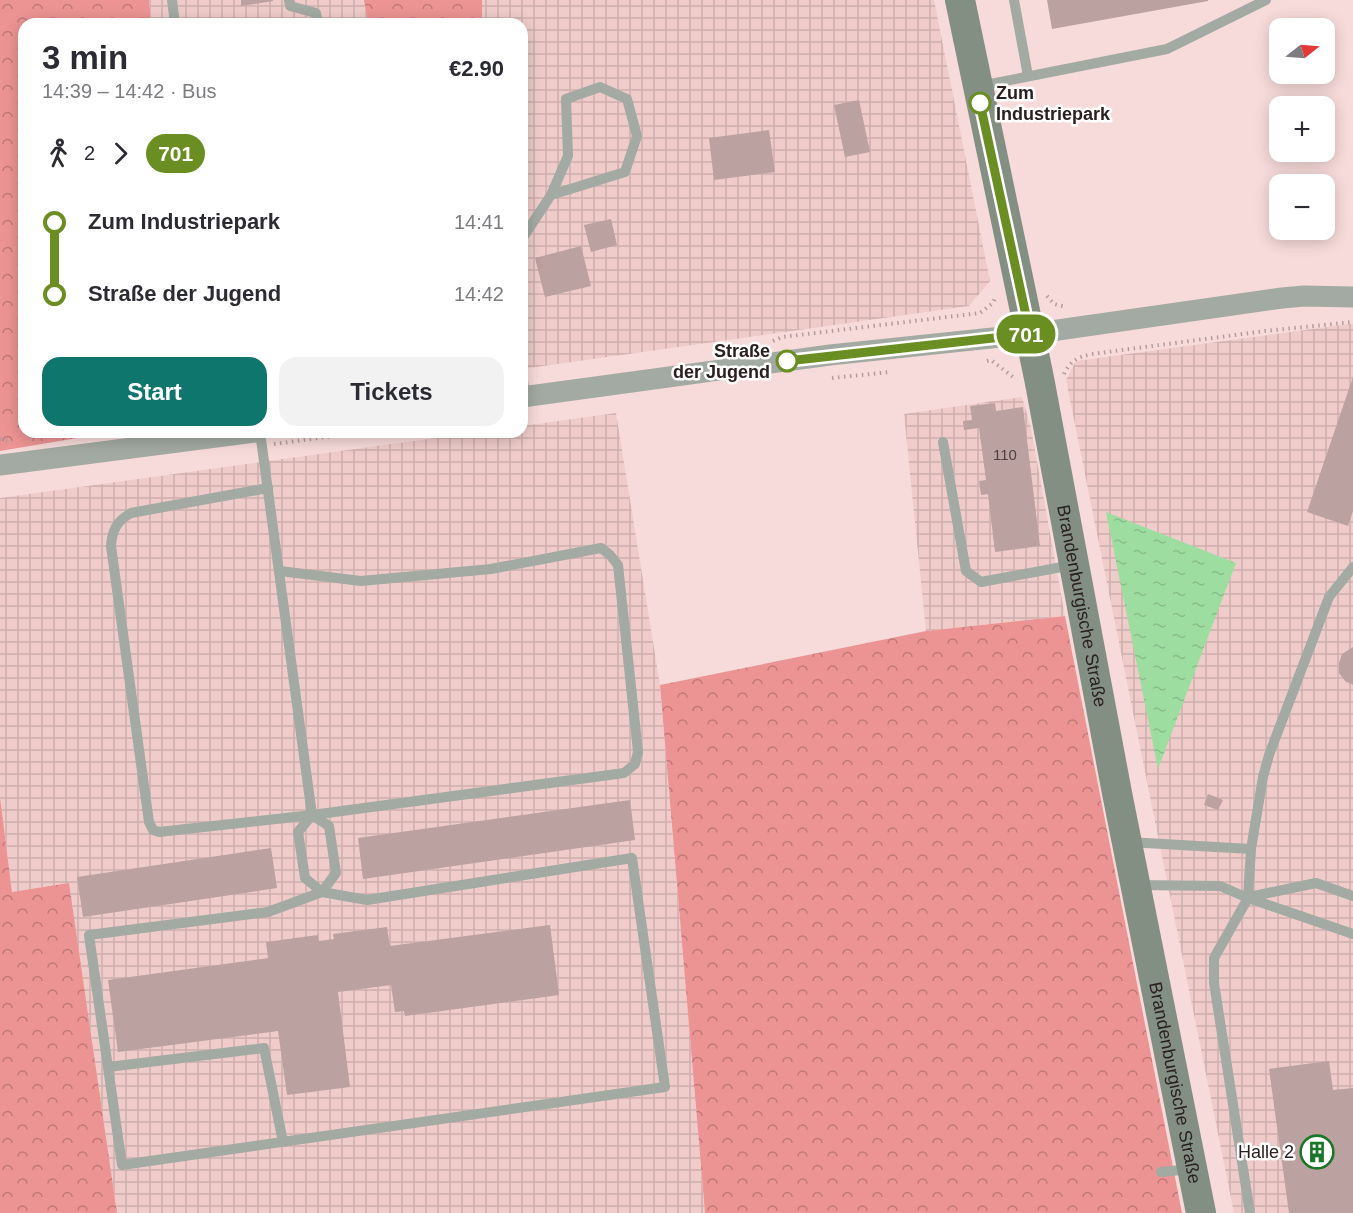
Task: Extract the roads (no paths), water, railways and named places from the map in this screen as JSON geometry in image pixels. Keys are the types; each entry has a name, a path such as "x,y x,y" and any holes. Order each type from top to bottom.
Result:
{"street":[{"name":"Brandenburgische Straße","path":"960,0 1030,334 1073,565 1201,1213"},
{"path":"528,395 830,355 1030,334 1282,298 1353,297"},
{"path":"0,465 193,438"}],"lane":[{"path":"172,0 174,18"},
{"path":"289,0 290,6 316,13 317,18"},
{"path":"1014,0 1028,76"},
{"path":"977,87 1167,49 1266,0"},
{"path":"528,230 551,195 568,156 566,99 600,87 627,99 637,136 625,171 551,195"},
{"path":"259,438 268,488 312,815 298,832 305,879 322,892 367,900 632,858 664,1088 122,1164 89,935 268,912 322,892 336,873 329,826 312,815"},
{"path":"943,442 966,570 981,582 1073,565"},
{"path":"268,488 145,509 122,518 112,534 111,546 124,649 149,822 153,830 159,832 312,815 624,773 635,764 638,752 618,565 601,548 490,569 361,581 279,571"},
{"path":"1250,1213 1214,983 1214,958 1248,898 1251,849 1269,755 1329,597 1353,567"},
{"path":"1127,842 1251,849"},
{"path":"1248,898 1316,883 1353,896"},
{"path":"1136,885 1220,886 1353,934"},
{"path":"108,1066 264,1048 283,1142"},
{"path":"1161,1172 1191,1169"}],"water":[{"path":"1106,512 1236,563 1158,769"}],"place":[{"name":"Zum Industriepark","path":"980,103"},
{"name":"Straße der Jugend","path":"787,361"},
{"name":"Halle 2","path":"1317,1152"}]}
